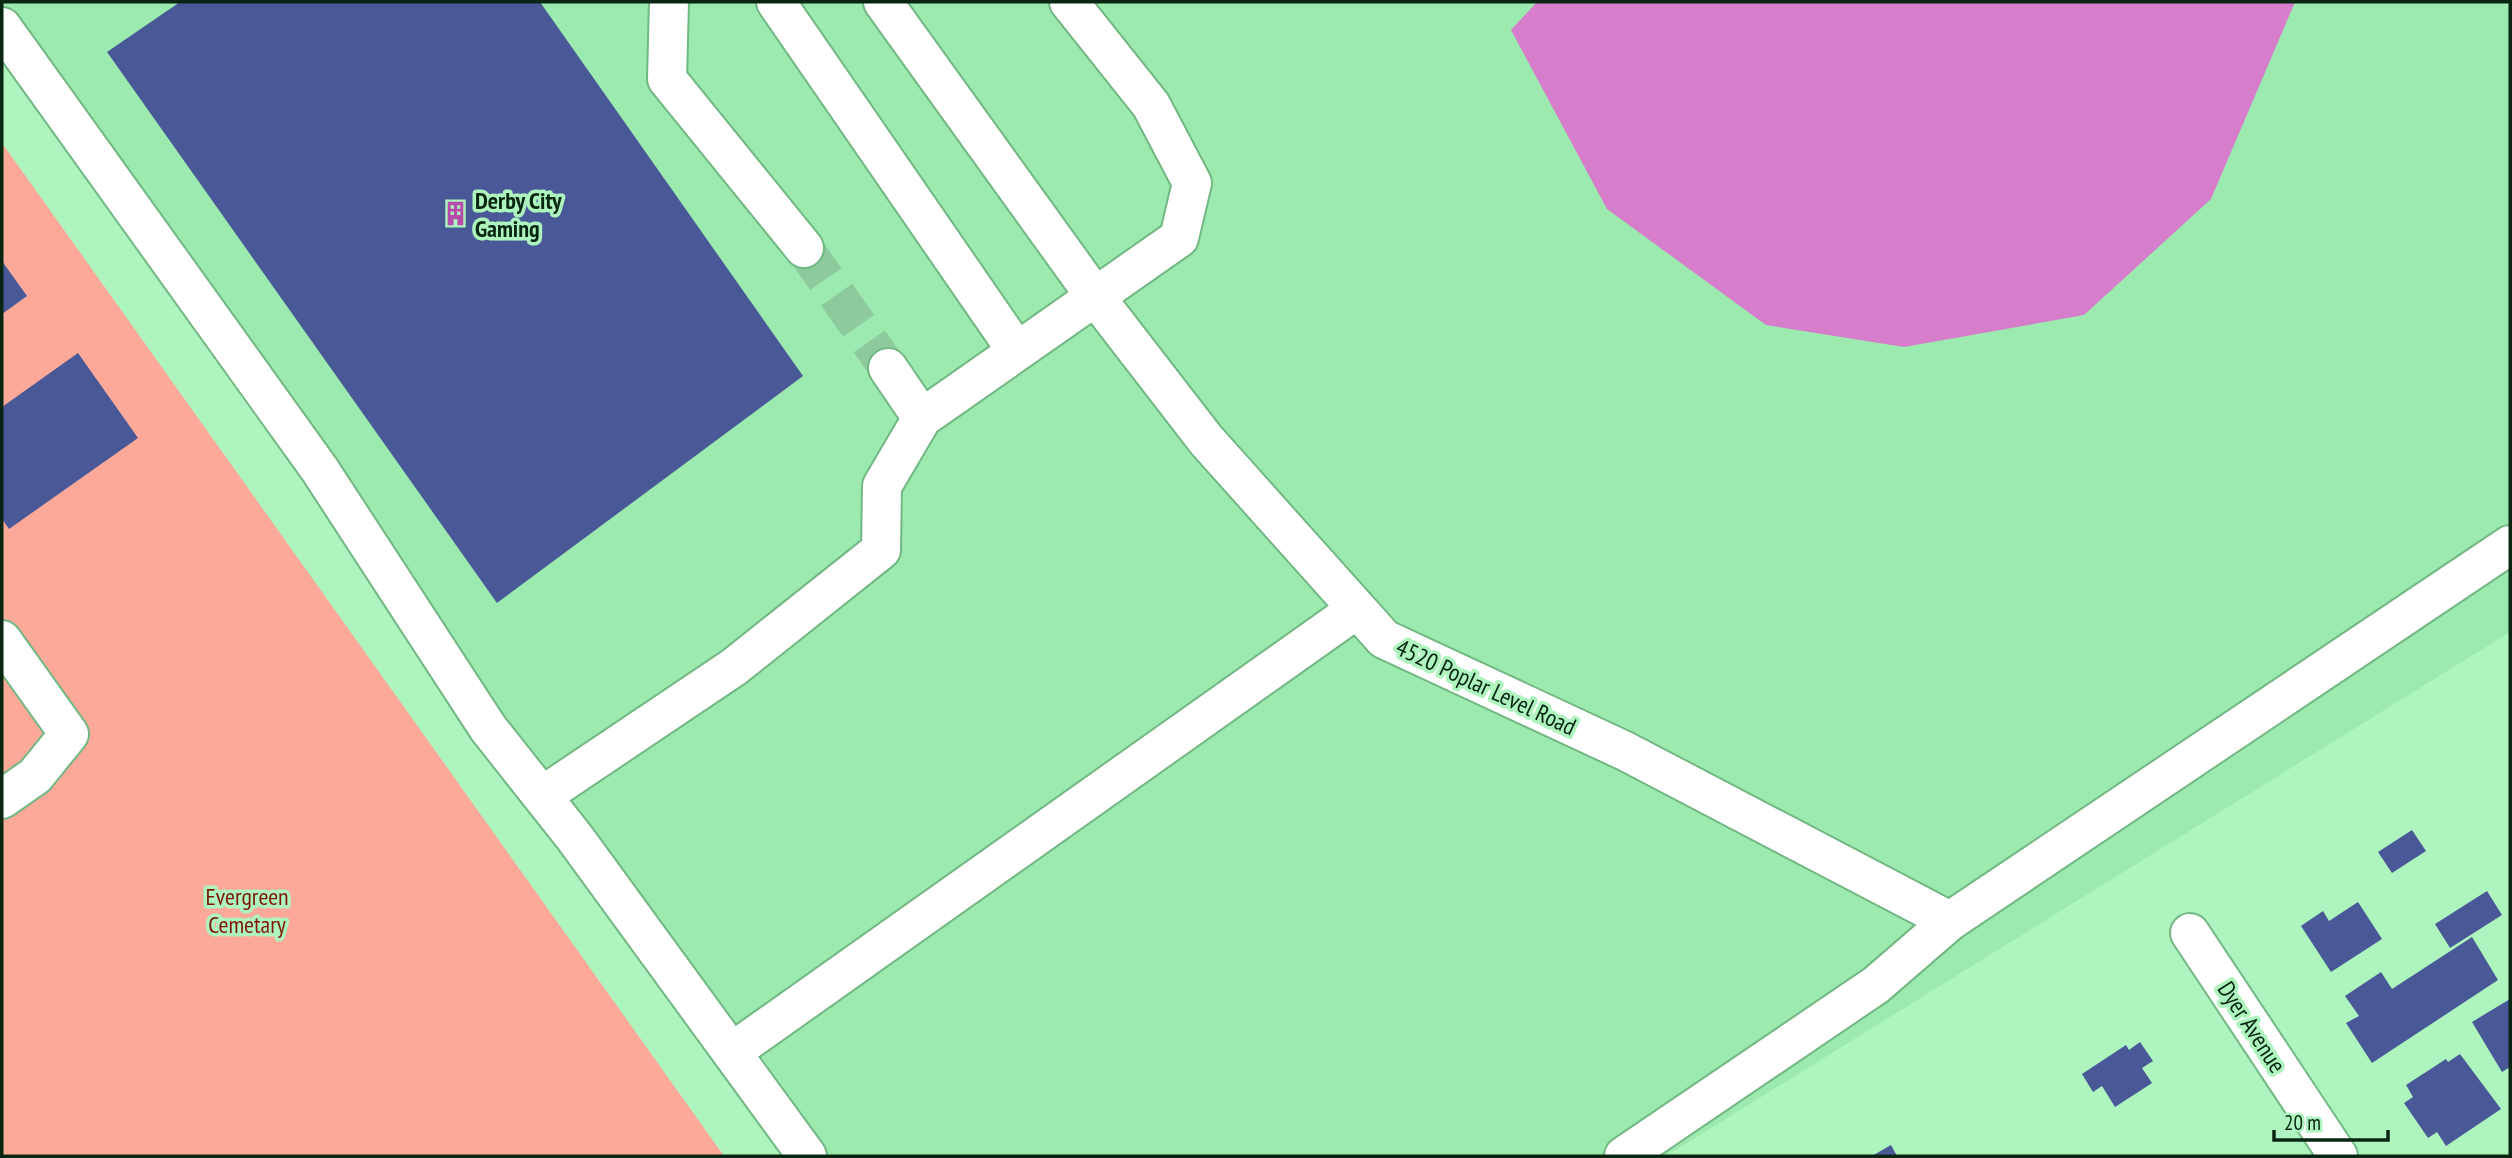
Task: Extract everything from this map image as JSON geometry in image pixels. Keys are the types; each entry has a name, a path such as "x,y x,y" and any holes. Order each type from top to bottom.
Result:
{"street":[{"path":"669,2 667,79 804,248"},
{"path":"776,2 1016,351"},
{"name":"4520 Poplar Level Road","path":"883,2 1094,295 1206,440 1384,639 1625,751 1950,921"},
{"path":"542,796 734,667 881,550 882,486 922,418 1179,238 1192,183 1151,106 1069,2"},
{"path":"2,27 320,470 488,728 542,796 807,1156"},
{"path":"888,368 922,418"},
{"path":"1624,1156 1876,985 1950,921 2510,545"},
{"path":"732,1052 1357,609"},
{"path":"2,640 69,734 35,776 2,799"},
{"name":"Dyer Avenue","path":"2190,933 2338,1156"}],"shaded area":[{"path":"2,2 2510,2 2510,632 1666,1156 785,1156 2,27"},
{"path":"1537,2 2295,2 2211,199 2084,315 1904,347 1766,325 1607,209 1511,30"}],"green space":[{"name":"Evergreen Cemetary","path":"2,143 724,1156 2,1156"}],"building":[{"name":"Derby City Gaming","path":"180,2 540,2 803,376 497,603 107,52"},
{"path":"2,261 27,296 2,314"},
{"path":"78,353 138,438 9,529 2,519 2,407"},
{"path":"2412,830 2426,851 2392,873 2378,852"},
{"path":"2487,891 2502,915 2450,948 2435,924"},
{"path":"2358,902 2382,939 2331,972 2301,926 2323,911 2329,921"},
{"path":"2472,937 2498,980 2372,1063 2346,1023 2359,1016 2345,996 2381,972 2392,989"},
{"path":"2510,999 2510,1067 2502,1072 2472,1022"},
{"path":"2140,1042 2153,1061 2142,1068 2152,1083 2115,1107 2102,1086 2093,1092 2082,1074 2126,1045 2129,1050"},
{"path":"2460,1054 2501,1109 2446,1146 2437,1132 2428,1138 2404,1103 2413,1097 2406,1085 2446,1059 2448,1062"},
{"path":"1891,1145 1897,1156 1872,1156"}],"tunnel":[{"path":"804,248 888,368"}],"place":[{"name":"Derby City Gaming","path":"455,214"}]}
